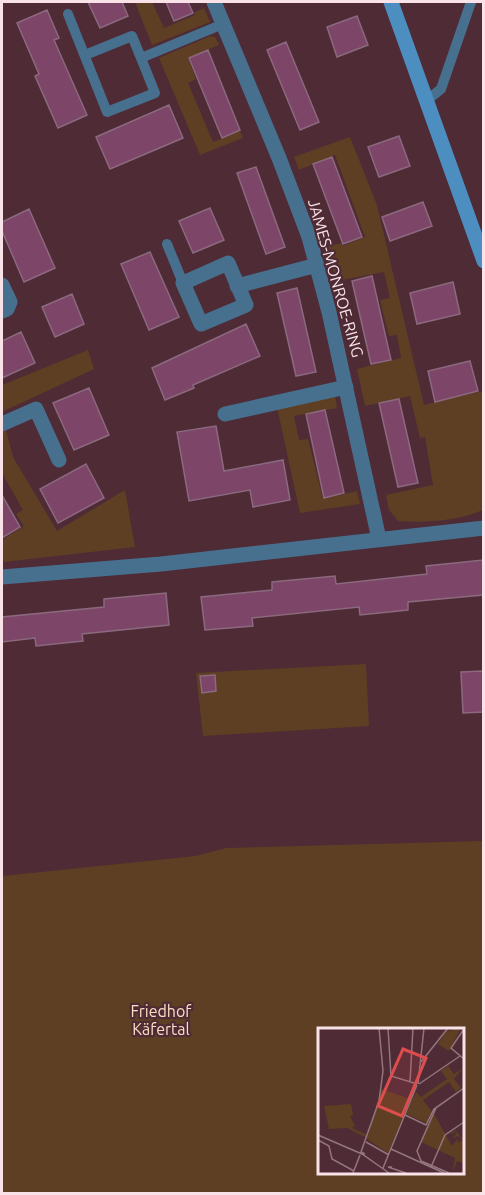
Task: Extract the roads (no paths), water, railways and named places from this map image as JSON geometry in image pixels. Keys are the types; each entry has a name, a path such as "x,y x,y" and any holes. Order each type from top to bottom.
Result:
{"street":[{"name":"JAMES-MONROE-RING","path":"214,2 295,199 317,265 379,539"},
{"path":"391,2 483,261"},
{"path":"228,263 246,305 201,324 183,283 228,263"},
{"path":"237,286 317,265"},
{"path":"2,285 10,302 7,309 2,311"},
{"path":"225,414 346,387"},
{"path":"2,424 36,410 58,460"},
{"path":"2,578 161,564 483,528"}],"lane":[{"path":"426,101 441,89 471,2"},
{"path":"68,14 107,112 155,93 132,36 85,55"},
{"path":"141,58 223,24"},
{"path":"167,244 183,283"}],"park label":[{"name":"Friedhof Käfertal","path":"161,1020"}]}
